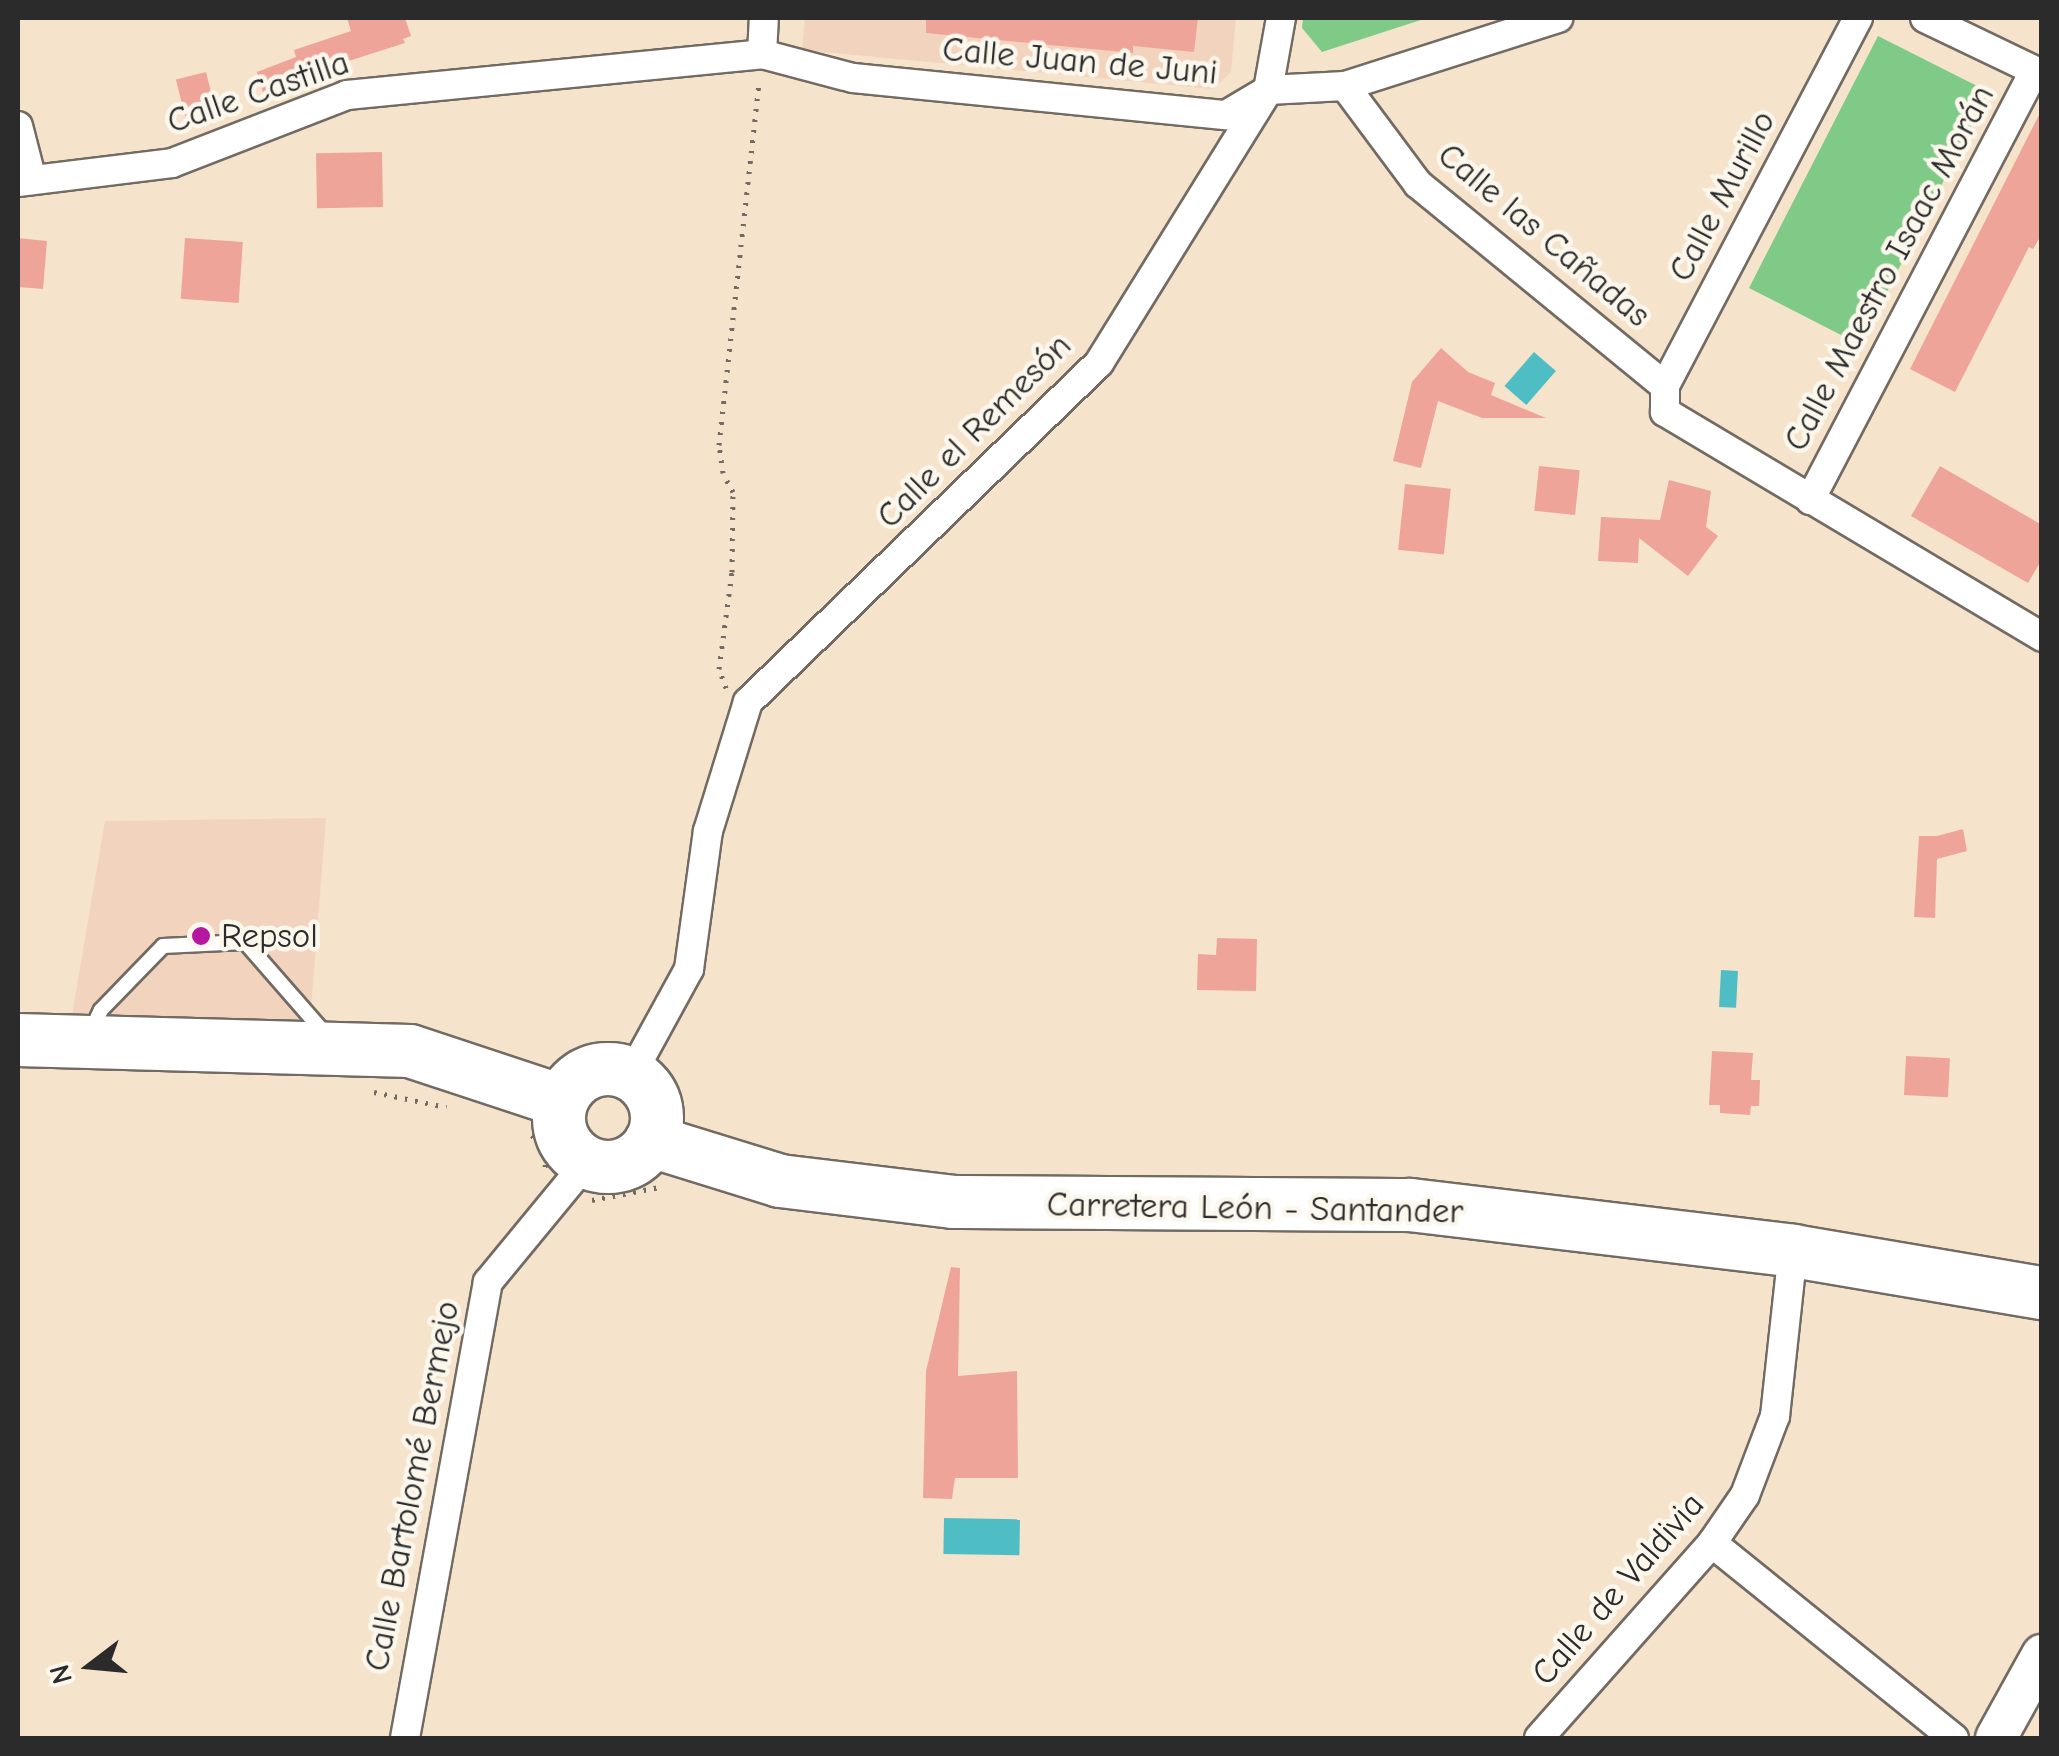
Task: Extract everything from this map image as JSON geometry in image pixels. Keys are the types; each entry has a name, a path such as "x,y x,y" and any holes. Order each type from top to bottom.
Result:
{"highway":[{"path":"18,1040 410,1051 561,1101"},
{"path":"618,1070 632,1075 649,1092 656,1109 651,1142 637,1158 622,1166 586,1163 564,1140 558,1116 561,1101 574,1082 588,1073 618,1070"},
{"name":"Carretera León - Santander","path":"651,1142 780,1181 954,1202 1410,1205 1793,1251 2042,1293"}],"street":[{"path":"762,54 764,18"},
{"name":"Calle el Remesón","path":"748,702 1100,363 1268,90 1281,18"},
{"path":"1268,90 1346,86 1558,18"},
{"name":"Calle Murillo","path":"1665,399 1858,18"},
{"path":"1925,18 2038,73"},
{"name":"Calle Juan de Juni","path":"762,54 852,78 1226,115 1268,90"},
{"name":"Calle Castilla","path":"25,181 172,162 346,95 762,54"},
{"name":"Calle Maestro Isaac Morán","path":"1810,500 2038,73"},
{"name":"Calle las Cañadas","path":"1346,86 1418,184 1665,399 1810,500 2042,637"},
{"path":"18,126 25,181"},
{"path":"632,1075 689,968 708,831 748,702"},
{"name":"Calle Bartolomé Bermejo","path":"405,1738 488,1282 586,1163"},
{"name":"Calle de Valdivia","path":"1538,1738 1712,1543 1745,1496 1774,1416 1793,1251"},
{"path":"1712,1543 1954,1738"},
{"path":"1996,1738 2042,1655"}],"lane":[{"path":"87,1040 101,1010 163,946 245,942 338,1048"}],"path":[{"path":"748,702 727,690 719,669 732,572 733,492 723,473 718,445 762,54"}],"shaded area":[{"path":"805,18 1236,18 1231,72 1213,89 802,50"},
{"path":"326,818 309,1035 72,1015 105,821"}],"green space":[{"path":"1303,18 1427,18 1322,52 1302,28"},
{"path":"1878,36 1989,92 1873,319 1858,311 1845,337 1749,288"}],"water":[{"path":"1534,352 1556,371 1526,405 1504,386"},
{"path":"1721,970 1738,971 1736,1008 1719,1007"},
{"path":"944,1518 1020,1519 1019,1555 943,1554"}],"building":[{"path":"347,18 405,18 411,36 403,39 405,43 336,65 339,76 265,100 257,72 296,57 294,50 351,31"},
{"path":"926,18 1198,18 1194,52 1133,46 1133,53 926,33"},
{"path":"206,72 215,109 185,116 176,79"},
{"path":"2042,109 2042,234 2033,249 2029,247 1955,392 1910,369"},
{"path":"382,152 383,207 317,208 316,153"},
{"path":"18,238 47,241 43,289 18,287"},
{"path":"185,238 243,242 239,303 181,299"},
{"path":"1441,348 1468,372 1495,383 1491,395 1546,418 1482,418 1438,401 1421,468 1393,461 1412,382"},
{"path":"1539,466 1580,470 1575,515 1534,511"},
{"path":"1940,466 2042,525 2042,559 2028,583 1911,516"},
{"path":"1669,480 1711,491 1706,527 1718,536 1688,576 1639,538 1638,563 1598,561 1601,517 1660,520"},
{"path":"1405,484 1451,489 1444,554 1398,550"},
{"path":"1963,829 1967,851 1937,859 1935,918 1914,917 1919,836"},
{"path":"1217,938 1257,939 1256,991 1197,990 1198,954 1216,955"},
{"path":"1712,1051 1753,1053 1751,1080 1760,1080 1759,1106 1751,1106 1750,1115 1720,1113 1720,1105 1709,1105"},
{"path":"1906,1056 1950,1058 1948,1097 1904,1095"},
{"path":"951,1267 960,1268 958,1376 1017,1371 1018,1478 955,1478 952,1499 923,1498 926,1371"}],"place":[{"name":"Repsol","path":"201,936"}]}
